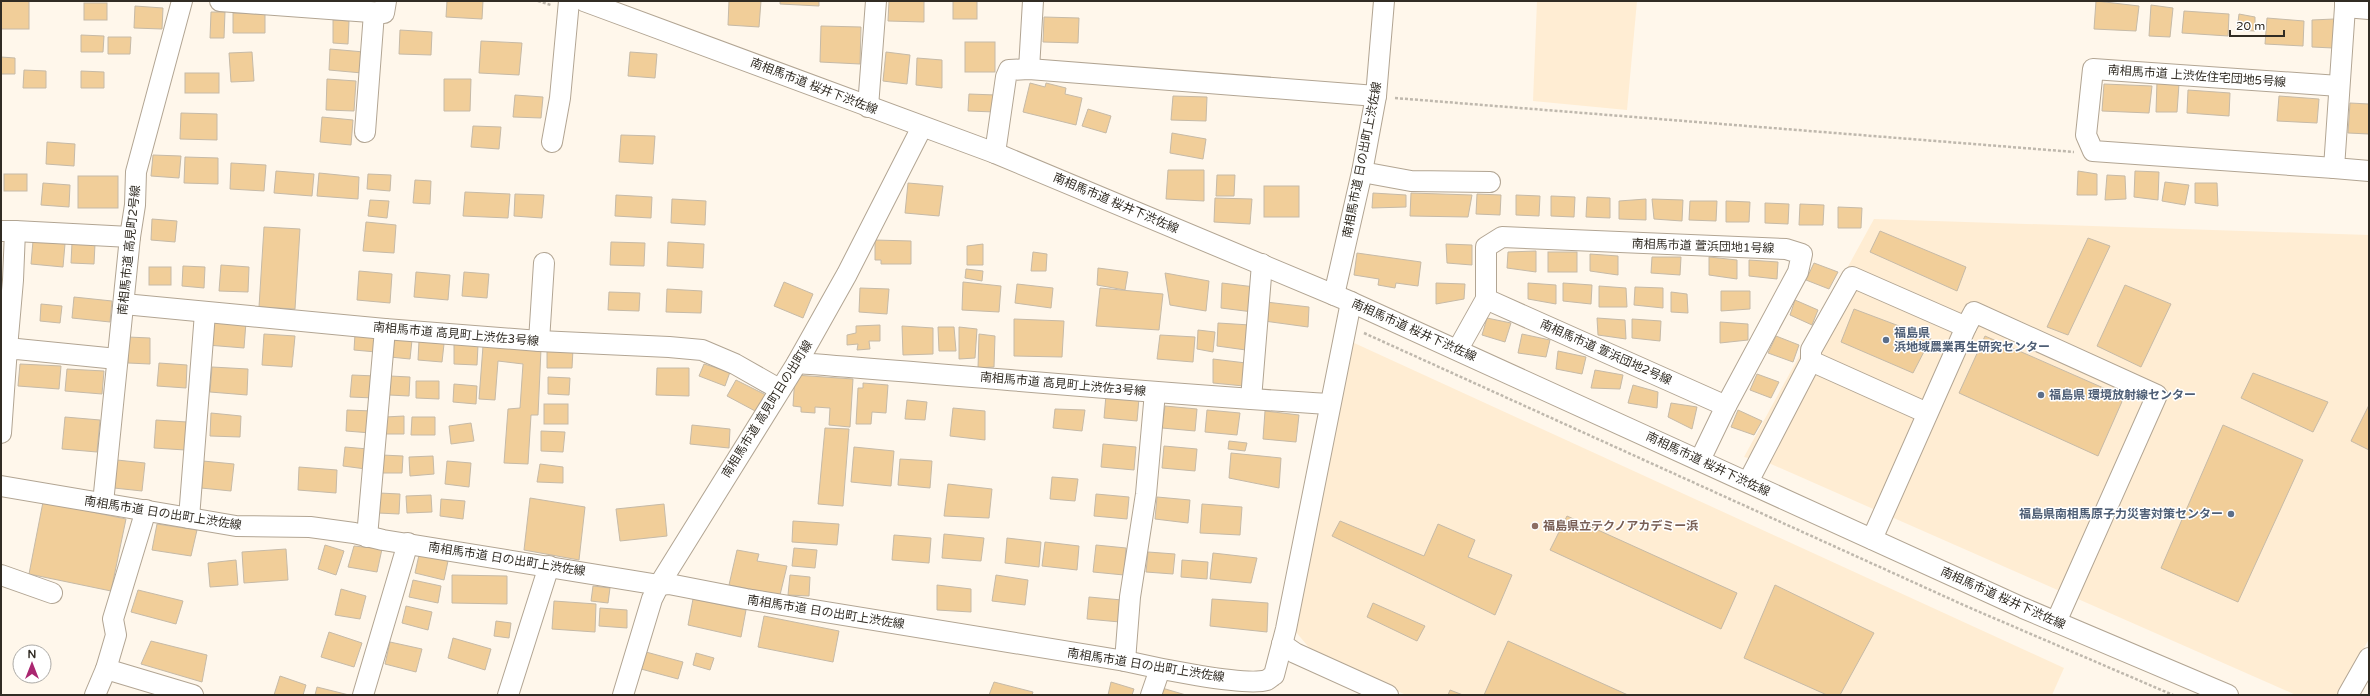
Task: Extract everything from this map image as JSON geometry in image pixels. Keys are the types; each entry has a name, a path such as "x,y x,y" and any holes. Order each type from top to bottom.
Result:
{"street":[{"name":"南相馬市道 高見町2号線","path":"103,503 130,237 135,205 136,172 182,1"},
{"path":"220,1 381,9 365,132"},
{"path":"552,142 560,98 569,1"},
{"name":"南相馬市道 桜井下渋佐線","path":"584,1 785,74 868,107 995,153 1262,264 1458,349 2056,622 2228,695"},
{"path":"868,107 876,1"},
{"path":"1029,69 1033,1"},
{"name":"南相馬市道 日の出町上渋佐線","path":"1,486 236,526 310,526 354,533 367,537 659,585 669,584 746,599 1125,661 1160,669 1249,682 1267,680 1274,675 1282,644 1346,325 1342,298 1376,96 1384,1"},
{"path":"2334,168 2345,4 2369,9"},
{"path":"995,153 1007,73 1009,70 1029,69 1376,96"},
{"name":"南相馬市道 上渋佐住宅団地5号線","path":"2093,151 2086,135 2093,69 2339,86"},
{"name":"南相馬市道 高見町日の出町線","path":"623,695 652,599 659,585 779,389 797,363 847,274 922,127"},
{"path":"2093,151 2369,171"},
{"path":"1362,172 1411,181 1490,182"},
{"path":"1,433 13,280 8,231 130,237"},
{"name":"南相馬市道 萱浜団地1号線","path":"1458,349 1486,299 1486,247 1502,237 1786,249 1802,254 1798,272 1726,406 1700,460"},
{"path":"539,341 544,263"},
{"path":"1251,399 1262,264"},
{"path":"1748,482 1811,361 1811,350 1852,277 1966,327"},
{"name":"南相馬市道 萱浜団地2号線","path":"1486,299 1726,406"},
{"name":"南相馬市道 高見町上渋佐3号線","path":"124,304 205,313 385,329 539,341 702,350 735,364 779,389"},
{"path":"1872,539 1927,413 1974,312 2157,395 2056,622"},
{"path":"189,518 205,313"},
{"path":"367,537 385,329"},
{"path":"7,348 117,359"},
{"path":"1811,361 1927,413"},
{"name":"南相馬市道 高見町上渋佐3号線","path":"797,363 1096,386 1154,392 1330,404"},
{"path":"1125,661 1130,597 1146,494 1154,392"},
{"path":"95,695 106,669 116,635 113,619 146,510"},
{"path":"363,695 408,543"},
{"path":"508,695 548,566"},
{"path":"1,575 52,593"},
{"path":"1282,644 1295,653 1388,695"},
{"path":"2348,695 2369,658"},
{"path":"106,669 193,695"},
{"path":"1151,695 1160,669"}],"path":[{"path":"1376,96 2074,152 2093,151"},
{"path":"1346,325 1968,608 2173,695"}],"shaded area":[{"path":"1537,1 1637,1 1627,110 1533,101"},
{"path":"1874,219 2369,235 2369,639 2338,695 2296,695 1771,464 1744,457"},
{"name":"福島県立テクノアカデミー浜","path":"1352,342 2064,668 2052,695 1406,695 1312,651 1295,631"}],"building":[{"path":"1,1 29,1 29,29 1,29"},
{"path":"447,1 483,1 482,19 446,17"},
{"path":"729,1 761,1 759,27 728,25"},
{"path":"780,1 819,1 819,6 780,4"},
{"path":"889,1 924,1 924,22 888,21"},
{"path":"953,1 977,1 977,19 953,19"},
{"path":"2096,1 2139,6 2136,31 2094,29"},
{"path":"84,3 107,3 107,20 84,20"},
{"path":"2151,5 2173,8 2170,37 2149,36"},
{"path":"135,6 163,8 162,29 134,28"},
{"path":"2184,11 2229,14 2228,36 2182,33"},
{"path":"211,12 225,12 224,38 210,38"},
{"path":"233,13 265,14 265,33 233,33"},
{"path":"2239,14 2255,17 2255,31 2237,30"},
{"path":"1044,17 1079,18 1078,43 1043,42"},
{"path":"2267,18 2304,21 2303,46 2265,44"},
{"path":"2334,19 2333,48 2312,47 2312,20"},
{"path":"333,20 349,21 348,44 333,43"},
{"path":"821,26 861,27 860,64 820,62"},
{"path":"400,30 432,32 431,55 399,54"},
{"path":"81,35 104,36 103,52 81,52"},
{"path":"108,37 131,37 130,54 108,54"},
{"path":"481,41 522,43 519,75 479,73"},
{"path":"965,42 995,42 995,72 965,72"},
{"path":"330,49 364,52 362,73 329,70"},
{"path":"252,52 254,81 231,82 229,53"},
{"path":"630,52 657,54 655,78 628,76"},
{"path":"886,52 910,55 907,84 883,81"},
{"path":"1,57 15,58 15,74 1,74"},
{"path":"917,58 942,60 942,88 916,85"},
{"path":"24,70 46,71 46,88 23,88"},
{"path":"81,71 104,72 104,88 81,88"},
{"path":"185,73 219,73 219,93 185,93"},
{"path":"327,79 356,81 354,111 326,110"},
{"path":"444,79 471,79 470,111 444,111"},
{"path":"2157,81 2179,84 2177,112 2156,112"},
{"path":"1030,83 1045,87 1046,83 1066,88 1065,94 1082,98 1076,125 1023,112"},
{"path":"2104,84 2152,86 2149,113 2102,111"},
{"path":"2188,90 2230,93 2229,116 2187,113"},
{"path":"969,94 996,95 995,112 968,111"},
{"path":"515,95 543,97 541,118 513,117"},
{"path":"1173,96 1207,97 1206,121 1171,120"},
{"path":"2279,96 2319,99 2317,123 2277,121"},
{"path":"2350,103 2369,104 2369,134 2348,133"},
{"path":"1088,109 1111,116 1106,133 1082,126"},
{"path":"181,113 217,114 217,140 180,139"},
{"path":"322,117 353,120 351,145 320,142"},
{"path":"473,126 501,127 499,149 471,147"},
{"path":"1172,133 1206,139 1203,159 1170,153"},
{"path":"621,135 655,136 653,164 619,162"},
{"path":"47,142 75,144 74,166 46,164"},
{"path":"153,155 181,156 179,178 151,176"},
{"path":"185,157 218,158 218,184 184,183"},
{"path":"231,163 266,165 264,191 230,189"},
{"path":"1168,170 1204,170 1204,201 1166,199"},
{"path":"276,171 314,174 312,196 274,193"},
{"path":"2078,171 2097,174 2097,195 2077,195"},
{"path":"2135,171 2159,172 2158,200 2134,197"},
{"path":"319,173 359,177 358,199 317,196"},
{"path":"4,174 27,174 27,191 4,191"},
{"path":"368,174 391,175 390,191 367,189"},
{"path":"1217,175 1235,175 1234,196 1216,196"},
{"path":"2107,175 2125,176 2126,199 2105,200"},
{"path":"78,176 118,176 118,208 78,208"},
{"path":"415,180 431,181 430,204 413,203"},
{"path":"2165,182 2189,185 2185,205 2162,201"},
{"path":"43,183 70,185 69,207 41,205"},
{"path":"908,183 943,186 939,216 905,213"},
{"path":"2195,183 2217,183 2218,206 2195,203"},
{"path":"1264,186 1299,186 1299,217 1264,217"},
{"path":"465,192 510,194 508,218 463,216"},
{"path":"1373,193 1406,195 1406,207 1372,208"},
{"path":"1411,193 1472,195 1468,217 1410,216"},
{"path":"515,194 544,195 542,218 514,216"},
{"path":"1477,194 1501,195 1500,215 1476,214"},
{"path":"616,195 652,197 651,218 615,216"},
{"path":"1516,195 1540,196 1539,216 1516,215"},
{"path":"1551,196 1575,197 1574,217 1551,216"},
{"path":"1587,197 1610,198 1610,218 1586,217"},
{"path":"1215,198 1252,199 1250,224 1214,222"},
{"path":"672,199 706,201 705,225 671,223"},
{"path":"1646,199 1646,220 1619,219 1619,201"},
{"path":"1652,199 1683,200 1682,221 1654,219"},
{"path":"370,200 389,201 387,218 368,216"},
{"path":"1690,201 1717,201 1716,221 1689,220"},
{"path":"1726,201 1750,202 1749,222 1726,222"},
{"path":"1765,203 1789,204 1788,224 1765,223"},
{"path":"1800,204 1824,205 1823,225 1799,225"},
{"path":"1838,207 1862,208 1861,228 1838,228"},
{"path":"152,219 177,221 175,242 151,240"},
{"path":"366,222 396,225 394,253 363,251"},
{"path":"264,227 300,229 295,309 259,307"},
{"path":"1880,231 1966,267 1957,291 1870,252"},
{"path":"2088,238 2110,246 2068,335 2047,327"},
{"path":"875,240 911,241 911,264 881,264 881,260 875,260"},
{"path":"33,241 65,244 63,267 31,264"},
{"path":"611,242 645,243 644,266 610,265"},
{"path":"668,242 704,244 703,268 667,266"},
{"path":"72,243 95,244 94,264 71,263"},
{"path":"983,244 983,265 967,265 967,246"},
{"path":"1446,244 1472,245 1472,265 1447,263"},
{"path":"1536,251 1536,272 1507,268 1508,252"},
{"path":"1033,252 1047,254 1046,271 1031,271"},
{"path":"1548,252 1577,252 1577,272 1548,272"},
{"path":"1357,253 1421,262 1418,286 1396,283 1395,288 1378,285 1379,279 1354,275"},
{"path":"1590,254 1618,256 1618,275 1590,271"},
{"path":"1652,257 1681,257 1680,275 1651,273"},
{"path":"1709,257 1737,260 1737,279 1709,275"},
{"path":"1749,260 1778,262 1777,279 1749,276"},
{"path":"1814,263 1838,272 1829,289 1806,280"},
{"path":"221,265 249,267 248,292 219,291"},
{"path":"183,266 205,267 204,288 182,286"},
{"path":"149,267 171,267 171,285 149,285"},
{"path":"1098,268 1128,272 1125,290 1097,285"},
{"path":"966,269 983,271 982,281 965,278"},
{"path":"359,271 392,274 390,303 357,300"},
{"path":"416,272 450,275 448,300 414,297"},
{"path":"464,272 489,274 487,298 462,296"},
{"path":"1165,273 1209,281 1206,311 1170,305"},
{"path":"784,282 813,294 803,318 774,306"},
{"path":"963,282 1001,286 999,312 962,310"},
{"path":"1222,283 1255,287 1253,312 1221,308"},
{"path":"1436,283 1465,284 1464,299 1436,304"},
{"path":"1528,283 1556,285 1556,304 1528,299"},
{"path":"1563,283 1592,285 1591,304 1563,301"},
{"path":"1017,284 1053,288 1051,308 1015,303"},
{"path":"2125,285 2171,304 2141,367 2097,346"},
{"path":"1599,286 1626,288 1627,307 1599,307"},
{"path":"1635,287 1663,288 1663,308 1634,305"},
{"path":"860,288 889,289 887,314 859,312"},
{"path":"1100,288 1163,294 1159,330 1096,326"},
{"path":"667,289 702,291 701,313 666,312"},
{"path":"1721,291 1750,291 1750,309 1721,311"},
{"path":"609,292 640,293 639,311 608,310"},
{"path":"1671,292 1687,294 1688,313 1671,312"},
{"path":"74,297 112,301 110,322 72,318"},
{"path":"1795,300 1818,310 1812,325 1790,315"},
{"path":"1266,302 1309,307 1308,327 1264,321"},
{"path":"41,304 62,306 60,323 40,321"},
{"name":"福島県 浜地域農業再生研究センター","path":"1854,309 1931,338 1913,373 1841,342"},
{"path":"1487,318 1511,323 1505,342 1482,335"},
{"path":"1597,318 1625,320 1626,339 1598,335"},
{"path":"210,319 246,322 244,348 207,345"},
{"path":"1014,319 1064,321 1062,357 1014,356"},
{"path":"1632,319 1661,321 1660,341 1632,338"},
{"path":"1720,322 1748,324 1748,340 1720,343"},
{"path":"1218,323 1250,325 1246,350 1217,346"},
{"path":"880,325 880,341 869,341 870,349 857,350 858,344 847,345 847,335 856,333 856,326"},
{"path":"902,326 933,328 933,354 903,355"},
{"path":"938,327 954,327 956,351 939,351"},
{"path":"959,327 977,329 975,358 959,359"},
{"path":"1198,330 1215,332 1213,352 1197,349"},
{"path":"264,334 295,336 292,367 262,365"},
{"path":"355,334 377,336 376,352 354,350"},
{"path":"979,334 995,336 994,367 978,368"},
{"path":"1522,334 1550,340 1546,357 1518,353"},
{"path":"1160,335 1195,337 1193,362 1157,359"},
{"path":"1776,336 1799,345 1793,362 1768,353"},
{"name":"福島県 環境放射線センター","path":"1985,336 2124,397 2098,456 1959,393"},
{"path":"128,337 150,338 150,364 128,363"},
{"path":"392,339 412,340 410,359 390,357"},
{"path":"419,341 444,344 442,362 418,360"},
{"path":"454,344 478,345 477,365 454,364"},
{"path":"483,346 541,349 538,415 531,415 528,464 504,463 508,409 520,408 523,364 498,361 495,400 479,399"},
{"path":"547,349 573,349 572,368 547,368"},
{"path":"1558,351 1586,357 1582,374 1556,369"},
{"path":"1213,359 1246,363 1244,386 1213,383"},
{"path":"159,363 187,365 186,388 157,386"},
{"path":"20,364 61,366 59,389 18,386"},
{"path":"704,364 730,372 725,386 699,376"},
{"path":"212,367 248,369 247,395 210,392"},
{"path":"657,368 689,368 689,396 656,395"},
{"path":"67,369 104,371 102,394 65,391"},
{"path":"1595,370 1623,375 1620,389 1591,388"},
{"path":"2253,373 2328,402 2313,432 2241,398"},
{"path":"1757,374 1779,382 1771,398 1750,390"},
{"path":"352,375 376,376 374,398 350,397"},
{"path":"795,375 853,379 850,427 829,425 830,408 815,407 815,413 801,412 801,407 793,406"},
{"path":"390,376 410,377 409,396 389,395"},
{"path":"548,377 570,378 569,395 548,394"},
{"path":"736,380 766,395 757,412 727,396"},
{"path":"416,381 439,381 439,399 416,398"},
{"path":"863,383 888,385 886,413 872,412 871,424 856,424 858,388 863,388"},
{"path":"454,384 477,386 476,404 453,402"},
{"path":"1633,385 1658,392 1657,408 1628,403"},
{"path":"1106,395 1139,398 1137,421 1104,418"},
{"path":"907,400 927,402 925,420 905,419"},
{"path":"1671,403 1697,407 1692,429 1668,417"},
{"path":"544,404 568,404 568,424 544,424"},
{"path":"2369,405 2369,450 2351,441"},
{"path":"1165,406 1197,409 1195,431 1162,428"},
{"path":"953,408 985,411 985,440 950,436"},
{"path":"1055,409 1085,410 1082,431 1053,428"},
{"path":"347,410 372,411 371,433 346,431"},
{"path":"1207,410 1240,413 1237,435 1205,432"},
{"path":"1738,410 1762,421 1754,435 1731,427"},
{"path":"1265,411 1299,415 1296,442 1263,439"},
{"path":"211,413 241,416 240,437 210,436"},
{"path":"404,416 404,434 385,434 385,417"},
{"path":"65,417 100,420 97,452 62,449"},
{"path":"412,417 435,417 435,435 411,435"},
{"path":"156,420 187,422 185,450 154,448"},
{"path":"471,423 474,441 451,444 449,426"},
{"path":"692,425 730,429 729,448 690,444"},
{"name":"福島県南相馬原子力災害対策センター","path":"2223,425 2303,460 2238,602 2161,568"},
{"path":"825,428 849,429 843,506 818,504"},
{"path":"541,431 565,432 563,452 541,451"},
{"path":"1229,441 1247,443 1245,451 1228,449"},
{"path":"1103,444 1136,447 1134,470 1101,467"},
{"path":"1164,446 1197,449 1195,471 1162,468"},
{"path":"345,447 368,449 366,469 343,466"},
{"path":"854,447 894,451 891,486 851,482"},
{"path":"1231,453 1281,458 1279,488 1229,478"},
{"path":"382,455 403,456 402,473 382,473"},
{"path":"433,456 434,474 410,476 409,457"},
{"path":"900,459 932,461 930,488 898,485"},
{"path":"117,460 145,463 142,491 114,488"},
{"path":"203,461 234,464 231,491 201,488"},
{"path":"447,461 471,463 469,487 445,484"},
{"path":"540,464 563,467 563,483 537,482"},
{"path":"299,467 337,470 336,493 298,490"},
{"path":"1052,477 1078,479 1075,501 1050,499"},
{"path":"948,484 992,489 989,518 944,516"},
{"path":"379,493 400,494 399,514 378,513"},
{"path":"1096,494 1129,497 1127,519 1094,516"},
{"path":"431,495 432,512 407,513 406,496"},
{"path":"1157,497 1190,500 1188,523 1155,519"},
{"path":"530,498 585,507 579,560 524,550"},
{"path":"441,499 465,501 463,519 440,516"},
{"path":"43,502 126,519 111,591 29,574"},
{"path":"664,504 667,536 620,541 616,509"},
{"path":"1202,504 1242,507 1240,535 1200,533"},
{"path":"1567,516 1737,593 1721,629 1550,550"},
{"path":"793,521 839,524 837,545 792,542"},
{"path":"1340,521 1424,556 1438,524 1475,540 1468,557 1512,575 1495,615 1332,536"},
{"path":"157,524 197,530 191,556 152,550"},
{"path":"944,534 984,538 981,561 942,558"},
{"path":"894,535 931,538 929,563 892,560"},
{"path":"1007,538 1041,542 1039,567 1005,563"},
{"path":"1045,542 1079,546 1077,570 1042,566"},
{"path":"325,545 344,551 336,575 318,569"},
{"path":"1096,545 1126,548 1124,575 1093,572"},
{"path":"354,546 382,549 377,572 348,567"},
{"path":"794,548 817,550 815,568 792,566"},
{"path":"286,549 288,580 244,583 242,552"},
{"path":"737,550 759,554 757,561 787,566 780,595 729,585"},
{"path":"1148,552 1175,554 1173,574 1146,572"},
{"path":"1213,553 1257,558 1251,583 1210,579"},
{"path":"419,555 448,561 444,580 415,573"},
{"path":"236,560 238,585 210,587 208,563"},
{"path":"1182,560 1208,562 1207,579 1181,577"},
{"path":"452,575 507,576 507,604 452,603"},
{"path":"790,575 810,577 809,596 788,595"},
{"path":"996,575 1028,580 1025,605 992,601"},
{"path":"413,580 441,586 438,603 409,597"},
{"path":"937,585 971,589 971,612 937,610"},
{"path":"1775,585 1874,633 1840,695 1827,695 1744,658"},
{"path":"593,586 610,588 608,603 591,601"},
{"path":"341,589 366,596 360,619 335,615"},
{"path":"138,590 183,601 176,624 131,612"},
{"path":"1089,597 1122,600 1120,622 1087,619"},
{"path":"693,599 746,610 741,637 688,625"},
{"path":"1212,599 1268,603 1267,632 1210,626"},
{"path":"554,601 596,604 595,632 552,629"},
{"path":"1373,603 1425,626 1417,641 1367,617"},
{"path":"406,606 432,612 428,630 402,623"},
{"path":"600,608 627,610 627,628 599,626"},
{"path":"764,616 839,631 833,662 758,647"},
{"path":"496,621 511,623 509,638 494,636"},
{"path":"329,632 362,643 354,667 321,657"},
{"path":"453,638 491,649 485,670 448,658"},
{"path":"151,641 207,655 202,682 141,664"},
{"path":"1508,641 1628,695 1484,695"},
{"path":"390,642 422,649 416,672 385,664"},
{"path":"646,652 683,662 678,679 641,669"},
{"path":"696,653 714,658 710,670 693,665"},
{"path":"280,676 306,685 303,695 274,695"},
{"path":"994,682 1033,692 1032,695 989,695"},
{"path":"1111,682 1134,689 1132,695 1108,695"},
{"path":"317,687 349,695 315,695"},
{"path":"1162,688 1186,695 1160,695"},
{"path":"1450,690 1463,695 1448,695"}],"place":[{"name":"福島県 浜地域農業再生研究センター","path":"1886,340"},
{"name":"福島県 環境放射線センター","path":"2041,395"},
{"name":"福島県南相馬原子力災害対策センター","path":"2231,514"},
{"name":"福島県立テクノアカデミー浜","path":"1535,526"}]}
